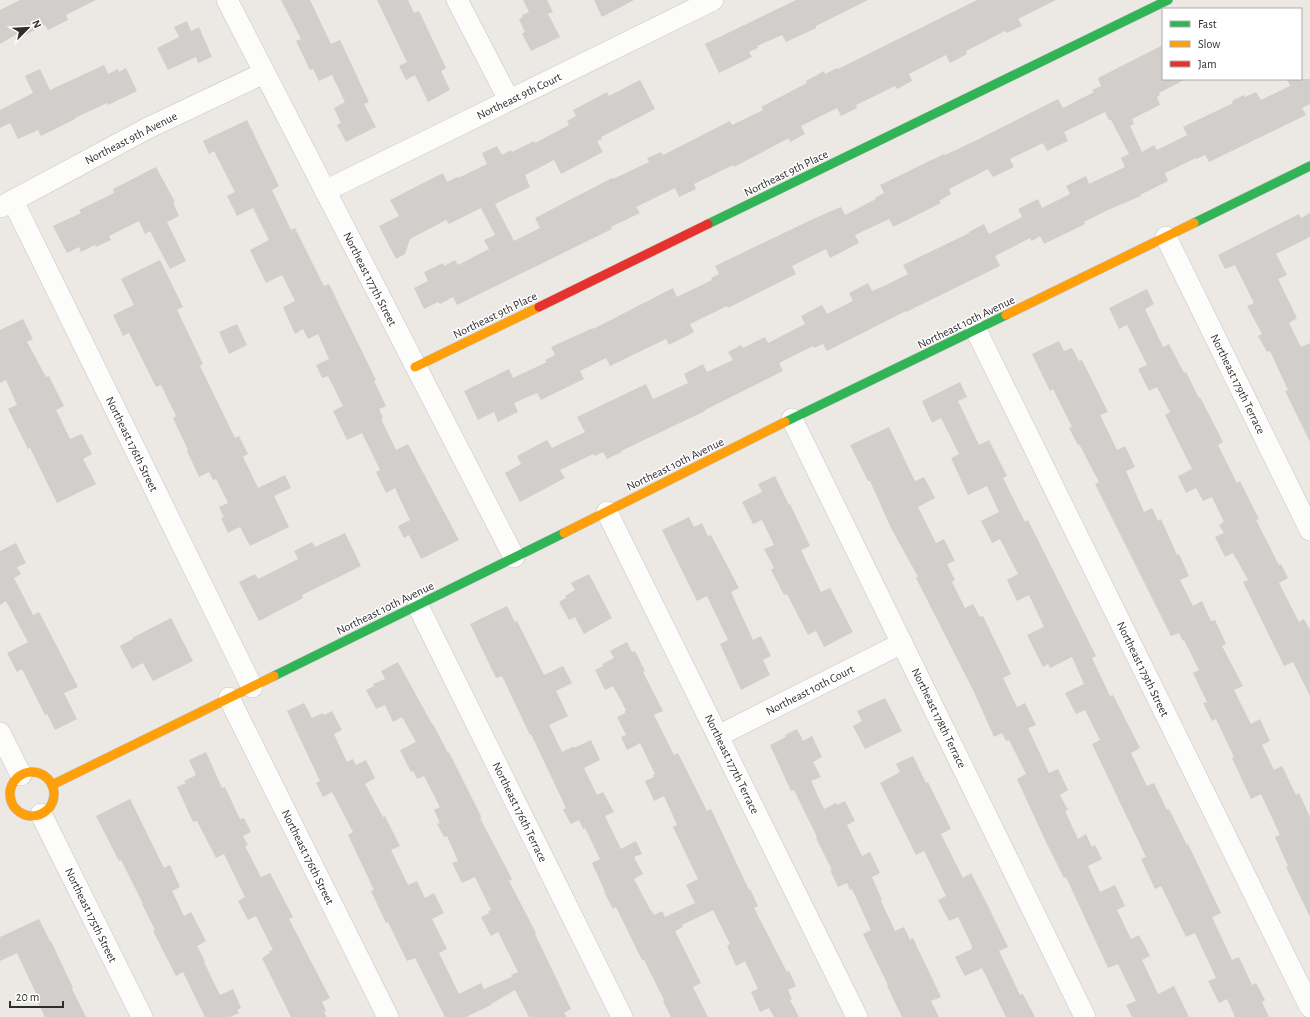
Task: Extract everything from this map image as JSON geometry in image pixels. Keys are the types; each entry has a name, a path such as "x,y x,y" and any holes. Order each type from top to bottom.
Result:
{"street":[{"name":"Northeast 177th Street","path":"227,0 514,557"},
{"path":"457,0 509,100"},
{"name":"Northeast 9th Court","path":"325,191 509,100 689,5 713,0"},
{"name":"Northeast 9th Place","path":"415,367 1168,0"},
{"name":"Northeast 9th Avenue","path":"6,204 148,128 264,73"},
{"name":"Northeast 10th Avenue","path":"52,784 418,606 514,557 1310,166"},
{"name":"Northeast 176th Street","path":"6,204 252,687"},
{"name":"Northeast 179th Terrace","path":"1166,237 1310,530"},
{"name":"Northeast 179th Street","path":"976,330 1310,1007"},
{"name":"Northeast 178th Terrace","path":"792,420 1085,1017"},
{"name":"Northeast 177th Terrace","path":"607,512 857,1017"},
{"name":"Northeast 176th Terrace","path":"418,606 622,1017"},
{"name":"Northeast 10th Court","path":"718,736 902,643"},
{"name":"Northeast 176th Street","path":"229,698 388,1017"},
{"path":"0,733 22,775"},
{"path":"29,772 36,772 43,775 52,784 54,792 53,800 50,807 41,814 30,816 23,814 9,805 10,790 13,783 22,775 29,772"},
{"name":"Northeast 175th Street","path":"41,814 142,1017"}],"building":[{"path":"20,0 96,0 66,15 68,20 48,30 45,25 25,35 22,31 0,44 0,10"},
{"path":"281,0 310,0 331,44 340,40 369,102 364,104 376,127 346,142 337,125 341,123 334,108 345,102 332,75 319,81 313,69 310,70 296,41 301,39"},
{"path":"377,0 408,0 414,13 419,11 446,68 441,71 450,90 428,102 415,75 406,80 399,66 407,62"},
{"path":"523,0 547,0 553,12 548,14 560,37 531,51 522,34 525,32 519,19 523,17 522,15 529,12"},
{"path":"594,0 634,0 602,17"},
{"path":"796,0 868,0 816,26 816,28 786,42 782,35 757,46 758,48 749,52 752,57 719,73 705,44"},
{"path":"977,0 1056,0 1018,19 1022,26 1007,33 1005,31 966,51 967,54 950,63 946,55 909,74 912,81 897,89 895,86 856,105 857,108 841,116 837,108 801,126 805,134 790,142 789,138 734,167 733,165 694,184 696,189 679,197 675,188 636,207 640,213 611,227 612,229 457,305 453,297 440,304 438,302 424,309 414,288 428,281 424,272 443,263 444,266 455,260 458,265 489,249 484,240 495,235 481,208 449,224 446,220 410,239 405,254 396,259 379,226 399,216 390,200 443,173 447,182 487,164 482,153 497,146 502,155 511,150 512,152 534,141 535,143 569,125 567,121 576,116 573,110 607,92 609,96 640,80 655,109 601,137 602,139 597,141 603,152 561,174 554,160 525,175 530,187 495,204 514,241 540,228 535,218 612,178 613,179 649,162 647,158 661,152 663,155 730,121 732,125 763,110 761,107 807,83 806,81 824,71 825,74 837,68 838,69"},
{"path":"187,21 191,31 199,27 212,57 198,63 196,57 168,70 157,48 179,37 174,27"},
{"path":"1162,46 1162,80 1184,80 1159,93 1160,95 1157,97 1160,105 1132,119 1134,124 1130,126 1142,152 1154,145 1157,150 1187,135 1183,127 1233,103 1232,101 1244,95 1245,97 1256,92 1261,100 1290,86 1287,80 1310,79 1310,104 1302,108 1306,115 1209,162 1205,155 1165,173 1168,181 1140,195 1141,196 1084,222 1085,224 1044,244 1040,236 1032,241 1030,238 995,256 1000,266 827,351 823,344 814,348 813,346 779,363 783,371 705,411 621,451 622,452 607,459 603,452 595,456 593,454 560,470 565,478 520,502 505,473 521,464 517,456 547,440 552,448 585,432 577,417 646,384 653,399 688,383 684,374 703,364 707,372 733,360 728,352 741,345 743,348 765,337 768,343 805,324 801,316 822,305 827,314 853,301 849,293 868,283 872,291 886,285 908,274 903,265 969,233 984,224 989,234 1022,217 1018,209 1038,199 1042,208 1070,194 1066,186 1086,176 1089,184 1125,167 1121,158 1129,154 1111,120 1109,120 1105,112 1064,132 1068,141 1047,151 1043,143 1010,159 1014,167 993,177 988,169 949,189 951,194 939,201 941,203 893,227 889,219 855,235 859,243 830,258 826,249 792,266 796,274 728,308 727,306 690,324 694,332 669,345 666,339 610,366 606,358 580,371 584,379 541,400 537,393 514,403 518,412 498,422 494,412 478,420 464,391 509,369 513,378 547,362 545,360 555,355 551,347 593,329 673,288 677,297 712,280 711,278 719,274 715,266 813,219 841,207 845,215 876,199 875,198 884,193 880,185 944,154 945,155 975,141 1058,99 1063,108 1094,92 1092,90 1101,86 1098,78"},
{"path":"104,65 108,74 118,69 119,72 126,68 137,91 108,105 107,103 75,118 41,136 38,130 18,139 10,123 0,128 0,110 33,93 25,76 40,69 50,90"},
{"path":"247,120 279,186 272,190 291,230 295,228 324,286 329,284 376,380 374,381 386,406 379,409 383,418 381,419 396,450 408,444 459,540 421,559 409,535 404,538 398,526 410,520 395,488 386,493 376,472 380,470 362,433 347,440 333,411 343,406 328,376 322,378 316,365 329,359 318,334 308,339 303,329 295,334 283,307 295,301 282,275 266,283 250,250 269,240 253,208 237,216 227,196 235,192 214,151 209,154 203,141"},
{"path":"156,167 175,202 173,203 179,216 167,222 186,261 170,269 150,231 145,234 139,221 109,236 111,240 96,247 95,245 81,252 79,247 67,253 53,226 81,213 79,210 114,193 113,189"},
{"path":"1310,213 1310,237 1276,254 1287,275 1278,279 1297,318 1289,323 1301,347 1310,343 1310,442 1285,391 1288,390 1270,351 1267,352 1258,336 1262,334 1247,306 1254,303 1235,265 1225,269 1218,255 1299,214 1301,218"},
{"path":"160,260 183,307 177,310 203,364 200,366 235,438 239,436 248,454 243,457 258,488 285,475 291,488 274,496 289,527 250,546 240,527 228,533 221,518 224,517 219,507 228,503 216,479 213,480 209,472 199,477 173,418 176,416 161,385 156,387 129,333 123,336 113,315 134,305 121,279"},
{"path":"1147,289 1154,304 1145,309 1163,347 1169,344 1184,373 1186,372 1199,398 1200,397 1223,442 1218,445 1237,483 1240,481 1259,519 1256,520 1279,565 1281,564 1288,578 1279,583 1299,622 1304,619 1310,630 1310,696 1293,662 1284,666 1243,582 1248,580 1233,553 1225,557 1215,537 1224,533 1219,525 1224,522 1212,497 1203,501 1196,488 1186,493 1178,476 1192,469 1165,415 1170,412 1157,387 1149,391 1138,369 1147,365 1127,325 1119,329 1109,308"},
{"path":"23,319 33,339 27,342 46,377 49,376 64,406 56,410 70,439 82,434 92,454 83,459 96,484 57,503 30,448 28,449 8,409 17,405 6,380 0,383 0,330"},
{"path":"237,324 247,345 229,354 219,332"},
{"path":"1059,341 1064,351 1072,348 1079,361 1082,360 1108,412 1100,415 1117,450 1125,446 1135,467 1126,471 1144,512 1152,508 1158,521 1161,519 1177,555 1179,554 1189,576 1180,580 1193,606 1202,601 1211,621 1215,620 1226,644 1222,646 1243,686 1234,690 1251,724 1260,719 1270,741 1262,745 1274,770 1282,766 1296,795 1299,793 1310,817 1310,917 1286,867 1288,866 1275,837 1280,835 1261,794 1251,799 1232,758 1234,757 1216,719 1212,721 1203,703 1207,702 1193,673 1199,670 1179,633 1171,636 1095,484 1099,482 1069,428 1072,427 1053,389 1050,391 1032,354"},
{"path":"960,382 967,397 958,401 979,445 989,440 1007,476 1003,478 1025,522 1028,520 1096,656 1092,658 1110,696 1113,695 1140,748 1131,753 1147,786 1154,783 1167,810 1169,809 1187,845 1188,844 1221,913 1212,917 1232,960 1239,957 1252,985 1256,983 1265,1000 1262,1002 1269,1017 1235,1017 1227,999 1219,1003 1208,981 1216,978 1195,933 1186,937 1161,886 1155,889 1141,859 1146,857 1092,744 1100,740 1085,710 1076,714 1065,693 1084,684 1072,657 1050,668 1048,664 1043,667 1027,635 1044,627 1029,595 1017,601 1007,580 1018,574 1000,539 992,543 981,521 999,512 987,486 968,495 951,458 959,454 941,418 932,423 922,401"},
{"path":"889,427 915,481 924,477 935,498 918,507 936,543 944,539 955,561 947,564 955,580 952,582 965,608 973,604 980,617 983,616 1011,674 1003,678 1017,707 1025,703 1036,725 1028,728 1049,773 1058,769 1068,790 1060,795 1068,810 1065,811 1078,839 1086,834 1092,847 1095,845 1102,859 1088,866 1100,892 1115,885 1125,906 1117,910 1131,939 1139,935 1150,956 1142,960 1158,994 1174,986 1189,1017 1132,1017 1126,1005 1136,1001 1118,964 1108,968 1066,877 1064,878 1017,779 1026,774 1009,740 1006,741 1002,733 994,737 974,692 916,578 918,577 891,528 870,481 868,481 850,445"},
{"path":"775,476 810,546 801,550 821,592 830,588 853,632 824,647 816,631 808,635 787,594 784,595 771,570 774,568 764,549 774,545 762,520 753,524 742,502 762,492 758,484"},
{"path":"689,517 694,527 702,523 708,536 711,535 739,588 731,592 753,640 761,636 771,656 763,660 770,675 741,690 720,644 728,640 707,596 697,601 662,530"},
{"path":"345,533 361,566 302,595 303,598 259,621 239,582 255,574 258,579 298,559 294,551 312,542 315,547"},
{"path":"16,543 26,563 17,567 21,574 14,578 33,615 39,612 78,687 64,693 77,719 55,730 47,714 45,715 22,669 17,672 7,653 28,642 6,601 0,605 0,551"},
{"path":"589,574 612,618 584,634 575,617 569,620 559,602 575,590 571,583"},
{"path":"507,606 515,622 517,621 544,675 563,666 572,683 556,691 568,716 549,725 562,752 591,740 600,760 584,768 597,795 603,792 614,812 605,816 621,849 636,841 642,854 634,857 643,874 634,879 654,915 662,911 665,917 695,903 686,885 698,879 673,827 677,825 664,796 654,801 645,781 654,777 653,775 655,774 640,743 627,750 621,737 626,735 617,717 625,713 626,710 613,686 605,690 595,670 603,666 602,664 614,658 610,651 627,642 632,652 635,651 645,671 643,672 663,711 654,715 674,755 678,753 707,811 711,809 758,906 754,908 787,972 789,971 796,986 788,990 792,999 790,1000 799,1017 774,1017 769,1008 760,1012 751,992 758,989 745,961 736,966 727,946 730,944 713,910 682,925 683,927 675,931 701,983 693,987 708,1017 671,1017 644,960 642,960 616,907 613,909 604,892 592,863 600,859 585,828 583,829 579,820 571,824 563,810 566,808 502,676 496,678 470,624"},
{"path":"171,618 193,661 153,681 143,663 132,669 120,646 133,639 132,638"},
{"path":"398,662 448,753 449,752 482,818 480,818 512,879 509,881 536,933 535,934 571,1009 564,1013 567,1017 529,1017 515,990 491,1005 466,1017 445,1017 415,958 407,961 388,922 386,923 371,891 374,890 348,835 353,832 332,792 323,797 316,783 320,781 287,711 304,703 312,718 332,711 342,730 334,734 347,762 353,759 356,765 366,760 375,778 365,784 383,817 385,816 400,846 391,850 408,885 417,881 425,898 434,893 444,913 432,919 447,949 439,953 459,994 481,983 484,989 512,977 511,975 518,972 498,932 491,936 481,917 489,913 488,911 491,910 475,877 462,883 452,863 458,861 447,836 444,837 437,824 440,823 434,810 440,807 424,776 417,779 413,771 411,772 400,750 416,742 402,717 393,722 385,705 376,709 366,690 374,686 373,684 385,679 381,671"},
{"path":"885,698 902,731 865,749 853,726 862,721 857,711"},
{"path":"797,729 803,741 812,736 822,757 813,762 821,777 811,781 824,809 836,803 837,805 845,801 855,821 847,825 862,856 870,852 880,873 872,877 895,931 904,927 910,940 913,938 941,997 931,1001 939,1017 902,1017 863,934 871,930 852,889 850,890 847,883 838,887 830,870 832,870 816,838 817,837 794,790 791,791 770,745 786,737 785,735"},
{"path":"206,752 222,788 225,787 240,819 244,818 251,832 243,836 248,845 245,846 261,877 270,873 293,917 289,919 330,998 322,1002 326,1011 324,1012 327,1017 291,1017 262,958 270,953 269,951 273,950 256,916 248,920 238,901 245,897 224,854 216,858 197,821 193,822 177,787 186,783 184,781 196,775 189,760"},
{"path":"913,756 926,783 928,782 951,829 941,834 963,878 971,873 986,902 1008,947 999,951 1020,995 1023,994 1035,1017 1006,1017 982,968 965,976 955,957 972,949 972,946 958,917 949,921 938,900 946,896 924,851 916,855 880,783 900,772 896,764"},
{"path":"130,799 164,868 170,865 180,887 172,891 184,916 191,912 206,941 197,946 220,995 233,989 241,1008 237,1010 239,1013 230,1017 205,1017 183,972 176,976 153,931 155,930 143,904 121,860 119,861 96,816"},
{"path":"39,919 51,941 86,1017 45,1017 38,1003 40,1002 17,953 0,961 0,937"}],"traffic: fast":[{"path":"708,224 1168,0"},
{"path":"1194,223 1310,166"},
{"path":"785,422 1006,315"},
{"path":"274,676 564,533"}],"traffic: slow":[{"path":"1006,315 1194,223"},
{"path":"415,367 539,307"},
{"path":"564,533 785,422"},
{"path":"52,785 274,676"},
{"path":"32,772 44,776 50,782 54,794 50,806 44,812 32,816 20,812 14,806 10,794 14,782 20,776 32,772"}],"traffic: jam":[{"path":"539,307 708,224"}]}
